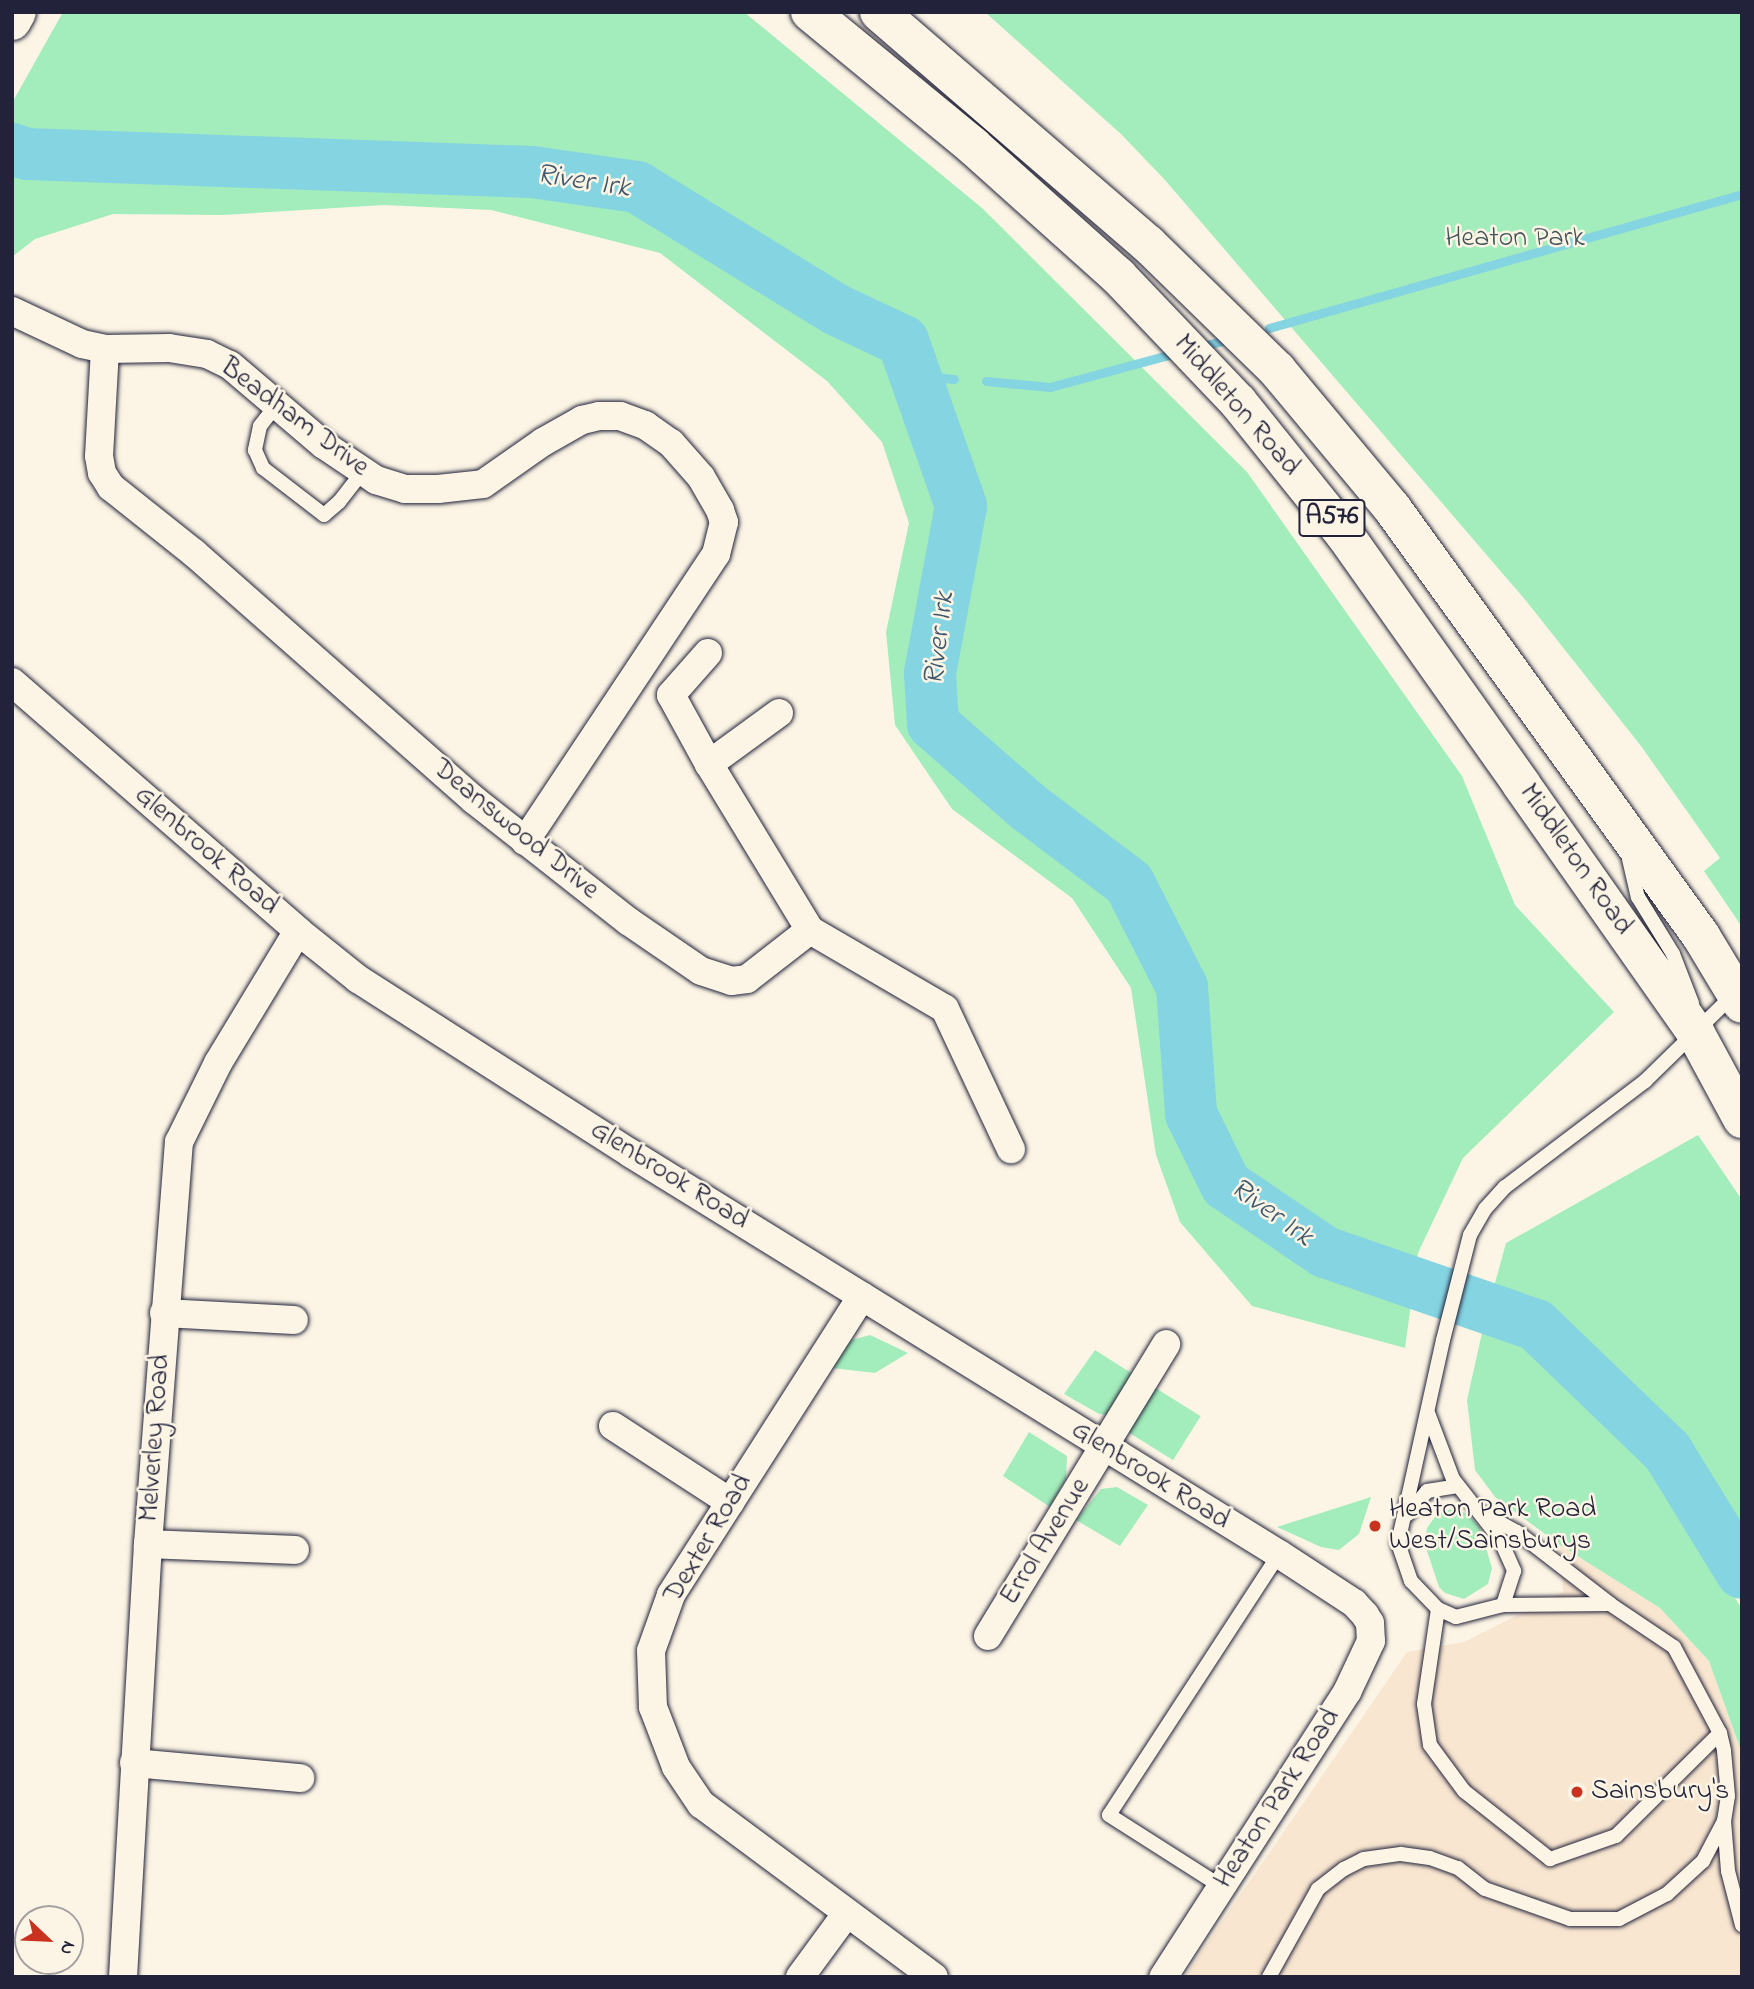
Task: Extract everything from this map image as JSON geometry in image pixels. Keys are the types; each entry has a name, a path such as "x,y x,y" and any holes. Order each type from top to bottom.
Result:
{"main road":[{"path":"12,20 17,12"},
{"name":"Middleton Road","path":"810,12 973,146 1118,276 1238,402 1345,535 1695,1032 1742,1119"},
{"name":"Middleton Road","path":"880,12 1148,244 1277,370 1392,508 1701,936 1740,995"}],"street":[{"name":"Beadham Drive","path":"12,311 82,344 105,349 169,348 207,354 230,365 278,402 324,445 376,480 405,489 438,489 483,484 582,420 620,416 645,425 671,443 701,477 720,510 724,522 722,537 701,580 524,841"},
{"name":"Deanswood Drive","path":"105,349 99,456 102,473 111,487 194,553 524,841 628,921 716,978 731,981 747,979 810,930"},
{"path":"708,653 671,695 709,764 810,930 945,1009 1011,1149"},
{"name":"Glenbrook Road","path":"12,682 298,932 358,979 630,1153 1279,1555 1354,1603 1365,1615"},
{"path":"709,764 779,713"},
{"name":"Melverley Road","path":"123,1977 148,1544 178,1142 218,1063 298,932"},
{"name":"Dexter Road","path":"862,1296 671,1595 651,1651 653,1707 676,1768 701,1804 934,1977"},
{"path":"164,1313 294,1320"},
{"name":"Errol Avenue","path":"988,1636 1166,1345"},
{"path":"613,1426 730,1502"},
{"path":"148,1544 295,1550"},
{"name":"Heaton Park Road","path":"1163,1977 1347,1692 1371,1641 1370,1623 1365,1615"},
{"path":"134,1763 300,1778"},
{"path":"800,1977 847,1913"}],"lane":[{"path":"278,402 260,426 255,450 263,468 324,515 339,502 363,471"},
{"path":"1621,825 1638,897 1673,954 1691,998 1695,1032"},
{"path":"1610,1604 1503,1605 1455,1617 1438,1609 1411,1581 1398,1544 1443,1340 1470,1235 1485,1209 1505,1187 1645,1081 1695,1032 1740,995"},
{"path":"1428,1413 1458,1486 1500,1539 1514,1570 1503,1605"},
{"path":"1404,1518 1427,1491 1458,1486"},
{"path":"1478,1511 1517,1532 1610,1604 1674,1647 1720,1733 1728,1797 1724,1821 1728,1871 1742,1925"},
{"path":"1222,1887 1109,1815 1279,1555"},
{"path":"1438,1609 1424,1704 1430,1745 1464,1791 1550,1858 1616,1836 1720,1733"},
{"path":"1269,1977 1318,1889 1344,1869 1364,1859 1401,1854 1430,1857 1458,1868 1485,1889 1570,1919 1619,1919 1667,1894 1703,1861 1724,1821"}],"shaded area":[{"path":"1560,1545 1660,1608 1709,1661 1742,1752 1742,1977 1184,1977 1407,1652 1464,1642 1563,1592"}],"green space":[{"path":"63,12 744,12 982,208 1247,472 1462,776 1515,905 1614,1012 1463,1158 1418,1253 1405,1348 1252,1306 1180,1222 1156,1155 1131,988 1072,898 952,809 895,725 886,632 909,523 882,442 827,381 660,253 491,210 384,205 222,215 113,214 35,239 12,257 12,103"},
{"name":"Heaton Park","path":"985,12 1742,12 1742,927 1704,871 1720,858 1641,746 1527,602 1165,180 1122,135"},
{"path":"1698,1135 1742,1200 1742,1535 1668,1436 1555,1329 1492,1294 1506,1243"},
{"path":"1482,1333 1528,1347 1656,1472 1742,1609 1742,1753 1709,1661 1660,1608 1560,1545 1495,1497 1475,1470 1467,1400"},
{"path":"870,1335 908,1353 875,1373 832,1368 848,1341"},
{"path":"1095,1350 1136,1376 1110,1415 1099,1414 1064,1394"},
{"path":"1154,1387 1201,1416 1173,1460 1126,1431"},
{"path":"1029,1432 1067,1456 1066,1479 1050,1507 1003,1476"},
{"path":"1117,1487 1148,1505 1120,1546 1076,1520 1101,1489"},
{"path":"1371,1497 1359,1534 1339,1550 1321,1547 1277,1527"},
{"path":"1452,1509 1468,1514 1480,1528 1492,1568 1488,1584 1464,1599 1445,1593 1439,1587 1425,1545 1427,1528 1437,1514"}],"waterway":[{"name":"River Irk","path":"12,149 27,154 532,172 637,187 837,310 903,341 961,506 930,673 933,724 1028,807 1129,883 1182,987 1191,1114 1226,1185 1325,1252 1536,1325 1667,1451 1742,1573"},
{"path":"1269,328 1742,194"},
{"path":"1207,345 1222,341"},
{"path":"986,381 1050,387 1169,355"},
{"path":"915,375 954,379"}],"place":[{"name":"Heaton Park Road West/Sainsburys","path":"1375,1526"},
{"name":"Sainsbury's","path":"1577,1792"}]}
